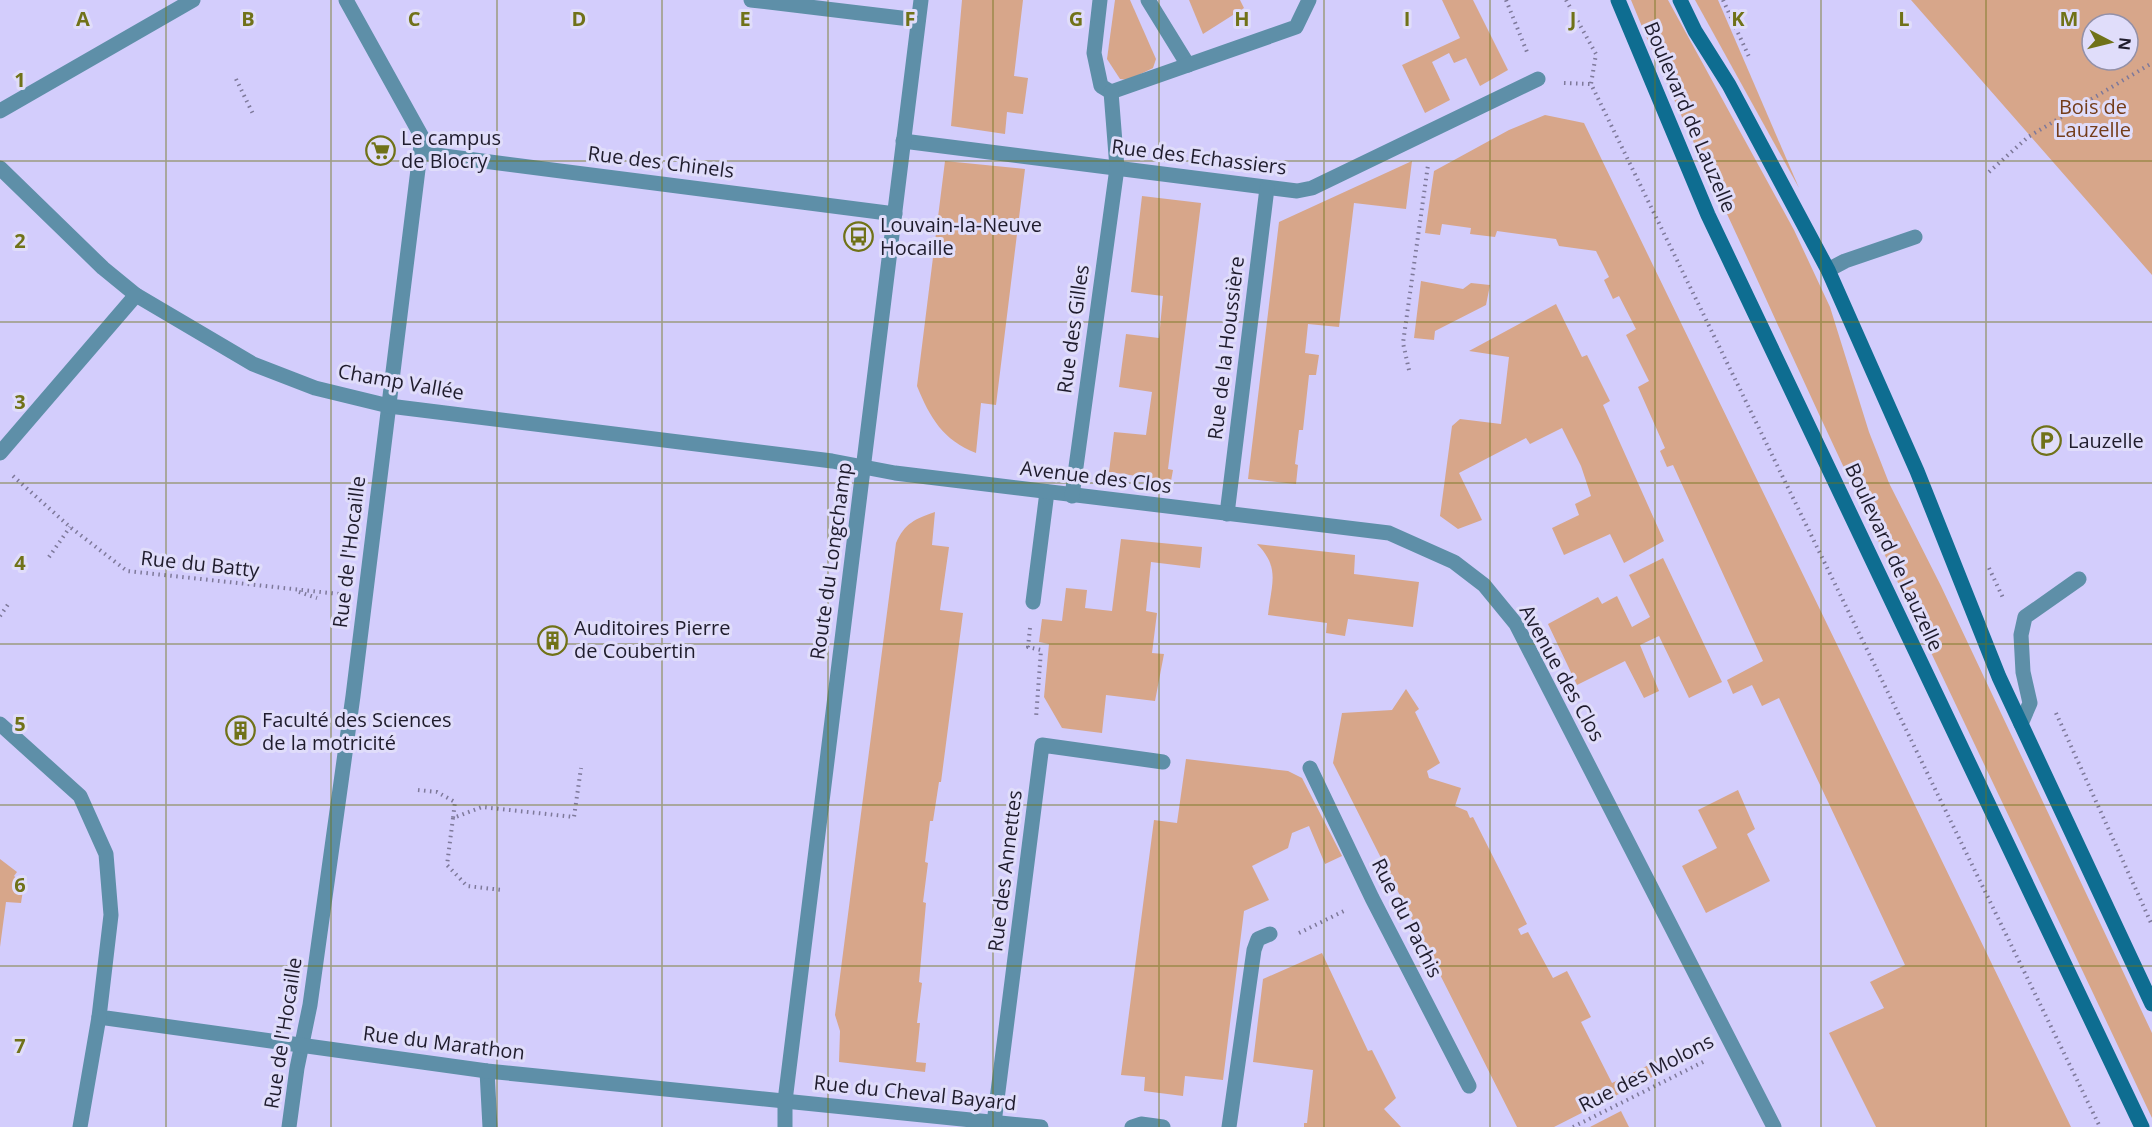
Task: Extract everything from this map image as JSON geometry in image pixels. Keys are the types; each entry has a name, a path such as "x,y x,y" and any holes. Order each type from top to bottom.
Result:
{"main road":[{"name":"Boulevard de Lauzelle","path":"1618,0 1642,62 1708,215 2142,1127"},
{"name":"Boulevard de Lauzelle","path":"1680,0 1695,31 1729,85 1828,270 1917,471 2021,724 2152,1004"}],"street":[{"path":"0,111 193,0"},
{"name":"Rue de l'Hocaille","path":"289,1127 301,1046 310,1005 352,706 422,137 346,0"},
{"path":"751,0 918,20"},
{"name":"Route du Longchamp","path":"785,1127 785,1101 820,802 865,467 921,0"},
{"path":"1100,0 1094,53 1101,86 1111,92 1296,27 1309,0"},
{"path":"1148,0 1188,65"},
{"name":"Rue des Echassiers","path":"903,141 1297,191 1312,188 1538,79"},
{"name":"Rue des Gilles","path":"1072,496 1117,168 1111,92"},
{"name":"Rue des Chinels","path":"421,153 895,213"},
{"name":"Champ Vallée","path":"0,168 104,268 136,295 254,364 315,388 389,406 865,467"},
{"name":"Rue de la Houssière","path":"1227,514 1267,188"},
{"path":"1828,270 1845,261 1915,237"},
{"path":"0,453 136,295"},
{"name":"Avenue des Clos","path":"865,467 1072,496 1389,533 1454,562 1484,585 1516,624 1774,1127"},
{"path":"1033,602 1047,492"},
{"path":"2021,724 2030,703 2023,672 2021,635 2025,617 2079,579"},
{"path":"0,724 80,796 106,854 111,915 99,1017 80,1127"},
{"path":"1042,745 1163,762"},
{"name":"Rue des Annettes","path":"994,1123 1042,745"},
{"name":"Rue du Pachis","path":"1310,768 1372,898 1468,1086"},
{"path":"1229,1127 1254,950 1258,939 1270,934"},
{"name":"Rue du Marathon","path":"99,1017 487,1071 785,1101"},
{"path":"487,1071 490,1127"},
{"name":"Rue du Cheval Bayard","path":"785,1101 1041,1127"},
{"path":"1132,1127 1141,1124 1163,1127"}],"path":[{"path":"1506,0 1538,79"},
{"path":"1566,0 1596,54 1591,84 2100,1127"},
{"path":"1989,172 2028,137 2152,63"},
{"path":"236,79 253,114"},
{"path":"1409,370 1403,343 1430,131"},
{"name":"Rue du Batty","path":"7,470 70,527 127,571 292,590"},
{"path":"49,557 70,527"},
{"path":"292,590 346,595"},
{"path":"292,590 317,598"},
{"path":"1033,602 1028,647 1041,650 1036,716 1042,745"},
{"path":"0,616 9,603"},
{"path":"453,818 482,807 574,817 581,768"},
{"path":"418,790 437,792 455,802 447,865 467,886 502,890"},
{"path":"1270,934 1289,938 1372,898"},
{"name":"Rue des Molons","path":"1574,1127 1732,1046"}],"green space":[{"path":"962,0 1023,0 1014,76 1028,78 1023,114 1007,112 1005,134 951,126"},
{"path":"1115,0 1130,0 1156,59 1153,68 1128,80 1120,79 1107,59"},
{"path":"1189,0 1240,0 1244,8 1203,34"},
{"path":"1442,0 1473,0 1508,70 1480,86 1466,58 1454,63 1449,53 1432,62 1450,100 1425,113 1402,65 1460,38"},
{"path":"1631,0 1668,0 1794,230 1830,307 1869,432 1889,483 1941,586 2152,1033 2152,1118 1853,488 1676,104"},
{"path":"1695,0 1718,0 1799,188"},
{"name":"Bois de Lauzelle","path":"1911,0 2152,0 2152,275"},
{"path":"1545,115 1584,123 2071,1127 1876,1127 1829,1033 1884,1008 1870,982 1905,965 1779,698 1762,706 1752,685 1733,694 1727,680 1763,661 1673,465 1667,467 1660,451 1665,448 1638,387 1649,381 1626,335 1636,329 1619,296 1613,299 1604,280 1609,277 1596,251 1559,246 1556,239 1497,231 1495,237 1470,234 1471,228 1442,224 1440,235 1425,233 1434,171 1509,130"},
{"path":"945,161 1025,169 996,405 981,403 976,453 946,435 927,408 917,386"},
{"path":"1412,161 1406,209 1354,203 1339,327 1308,324 1305,353 1319,355 1316,375 1309,375 1303,430 1299,430 1295,464 1298,465 1296,484 1248,479 1279,222"},
{"path":"1142,196 1201,203 1168,469 1173,470 1171,481 1109,472 1114,432 1146,435 1152,392 1119,387 1126,334 1159,338 1163,296 1131,292"},
{"path":"1421,281 1463,289 1471,283 1490,285 1486,305 1435,331 1434,340 1414,338"},
{"path":"1556,304 1582,357 1587,355 1610,401 1603,405 1664,541 1624,563 1610,534 1564,555 1552,528 1579,515 1575,504 1591,496 1581,466 1562,428 1530,444 1526,438 1459,473 1482,520 1458,529 1440,516 1452,426 1460,419 1501,424 1509,357 1469,351"},
{"path":"935,512 932,545 949,547 940,610 963,613 941,782 939,782 933,821 930,821 925,862 928,863 923,902 926,903 919,982 922,983 917,1023 920,1023 916,1062 926,1063 925,1072 839,1062 840,1031 835,1015 896,543 911,523"},
{"path":"1121,539 1202,547 1200,568 1151,562 1146,611 1157,613 1152,653 1164,654 1155,701 1106,695 1102,733 1062,728 1044,697 1049,644 1039,642 1042,619 1062,621 1066,588 1087,590 1085,608 1112,611"},
{"path":"1257,544 1355,555 1354,574 1419,582 1413,627 1348,619 1345,636 1326,633 1327,623 1268,615 1272,569"},
{"path":"1663,558 1722,682 1689,698 1659,636 1640,645 1659,691 1644,698 1625,661 1577,685 1548,624 1598,597 1602,604 1617,596 1632,627 1650,617 1629,575"},
{"path":"1406,689 1419,709 1415,712 1440,763 1427,771 1429,778 1461,788 1455,806 1467,811 1470,818 1473,817 1527,924 1518,929 1521,935 1528,932 1553,978 1567,971 1591,1017 1581,1022 1612,1083 1665,1057 1672,1067 1554,1127 1517,1127 1333,763 1342,713 1392,710"},
{"path":"1186,759 1288,771 1302,778 1342,856 1325,864 1309,826 1292,833 1288,848 1252,866 1269,900 1244,911 1223,1080 1185,1076 1183,1096 1144,1091 1145,1077 1121,1075 1154,820 1177,823"},
{"path":"1738,790 1755,829 1747,834 1770,881 1706,913 1682,866 1717,848 1698,810"},
{"path":"0,859 17,872 14,876 24,884 21,903 6,902 0,947"},
{"path":"1322,953 1368,1051 1372,1050 1396,1098 1384,1109 1401,1127 1304,1127 1304,1123 1307,1123 1313,1070 1253,1062 1263,979"},
{"path":"1621,1111 1629,1127 1590,1127"}],"place":[{"name":"Le campus de Blocry","path":"380,150"},
{"name":"Louvain-la-Neuve Hocaille","path":"859,236"},
{"name":"Lauzelle","path":"2047,441"},
{"name":"Auditoires Pierre de Coubertin","path":"553,640"},
{"name":"Faculté des Sciences de la motricité","path":"241,731"}]}
